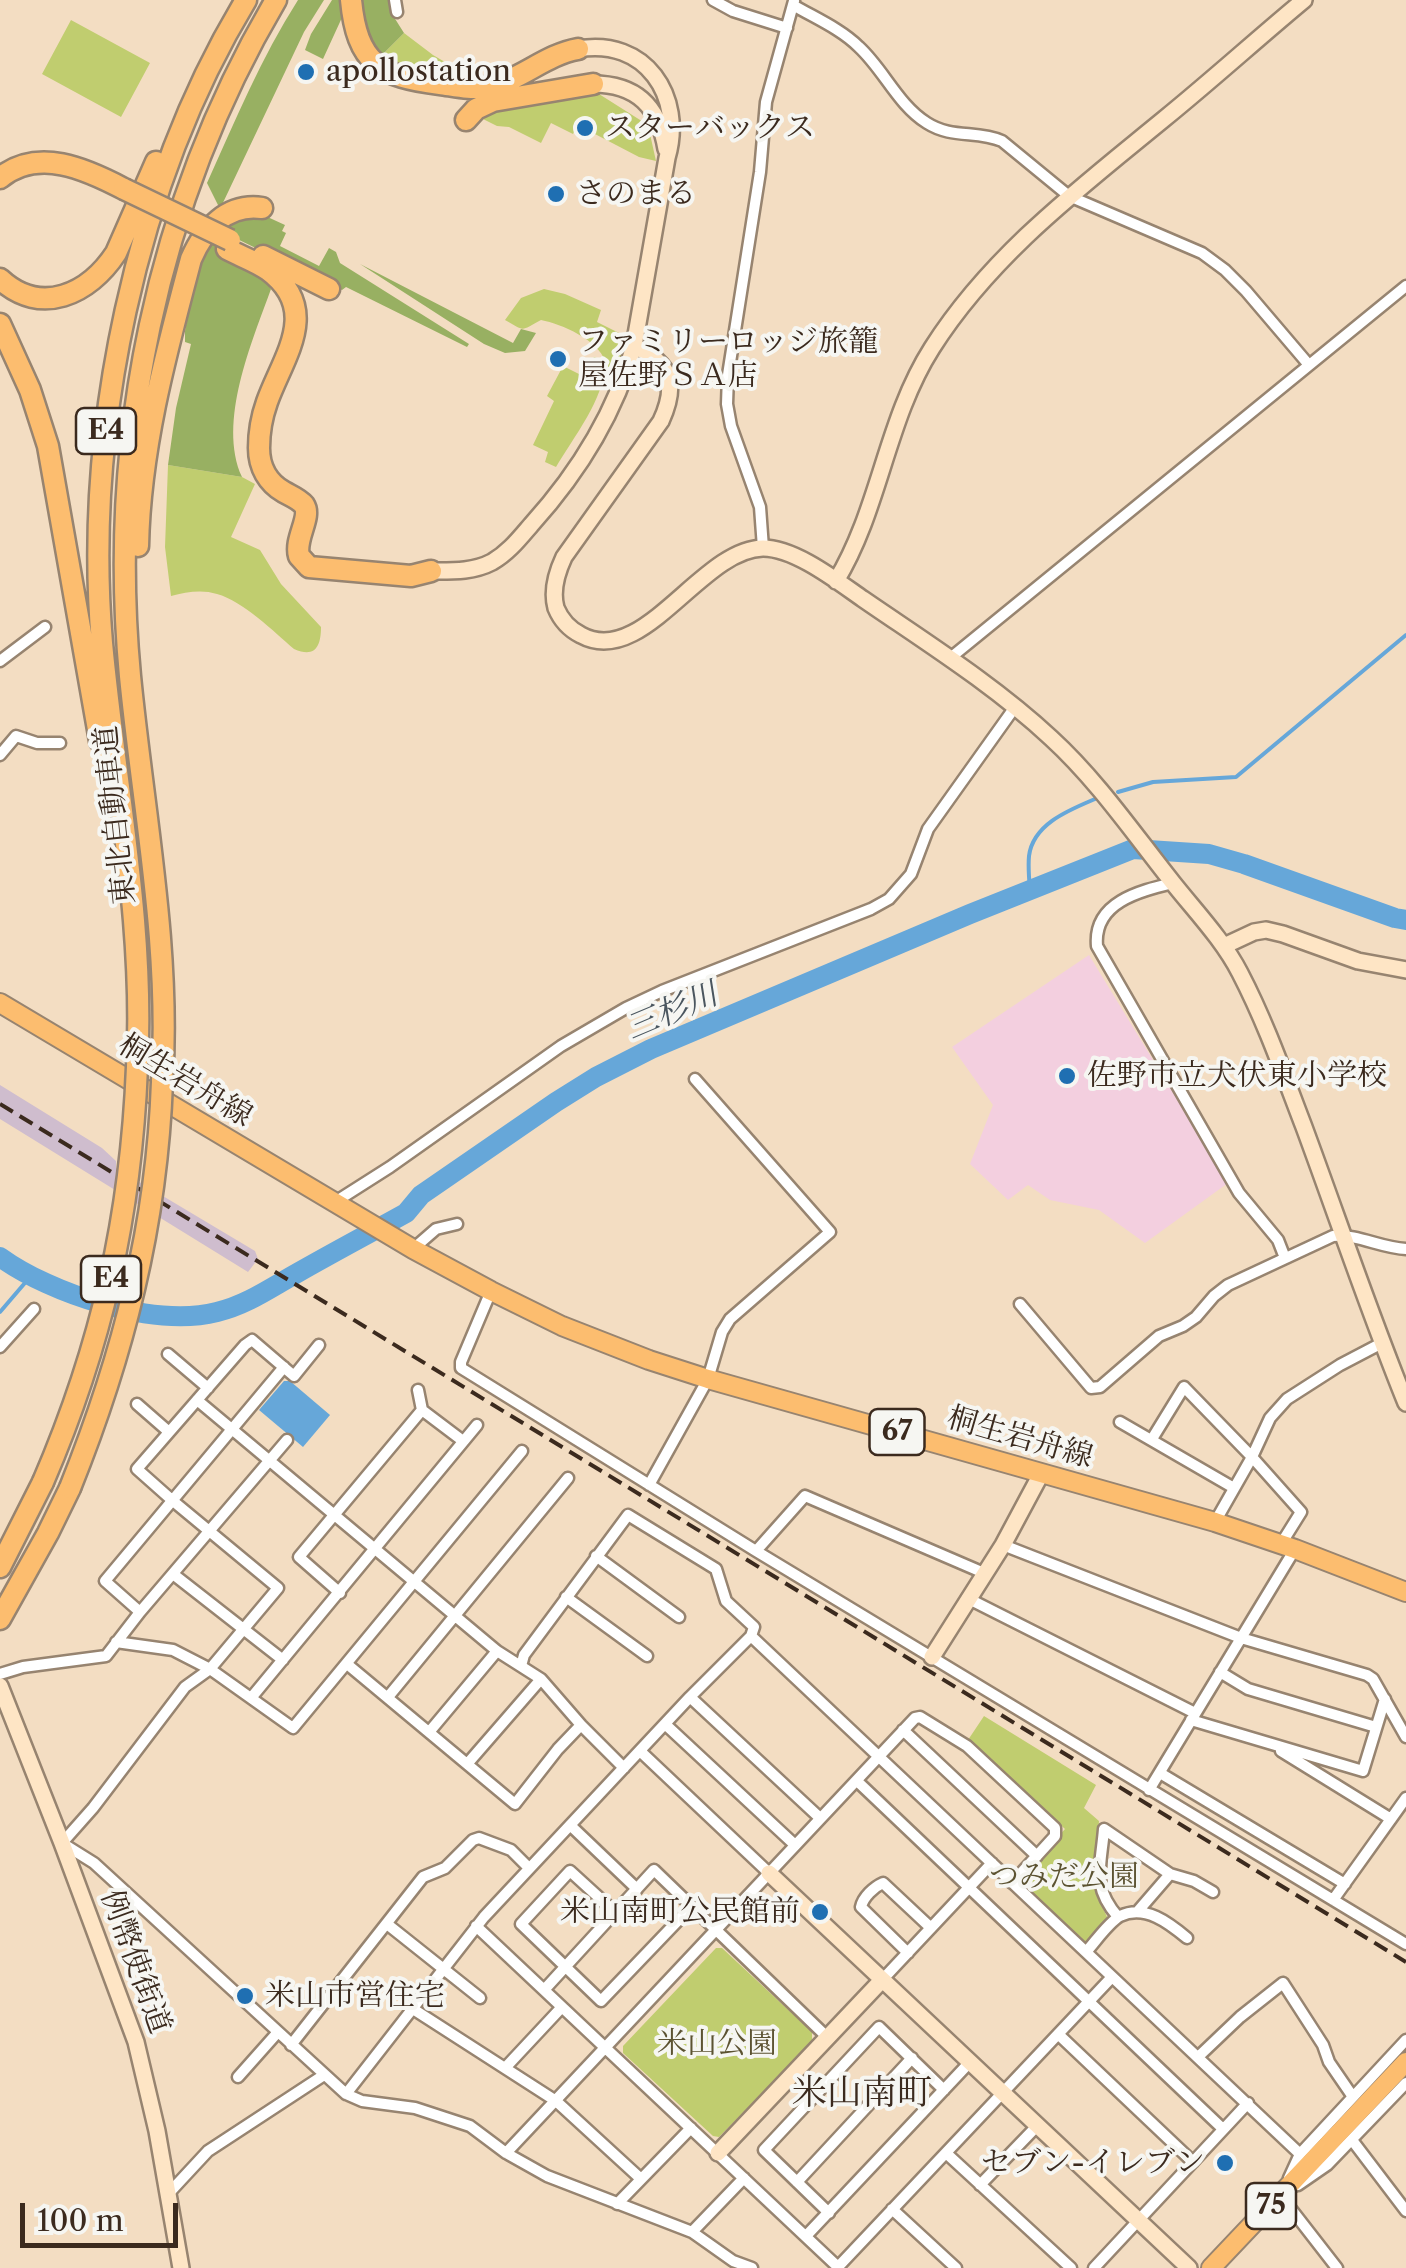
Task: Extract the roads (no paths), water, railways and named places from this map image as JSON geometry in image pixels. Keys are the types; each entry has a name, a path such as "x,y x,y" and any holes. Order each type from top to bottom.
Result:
{"highway":[{"path":"0,279 26,297 57,297 87,284 110,262 127,232 190,83 235,0"},
{"name":"東北自動車道","path":"0,1567 43,1482 82,1383 107,1296 128,1181 138,1004 130,885 100,607 100,518 107,420 125,314 144,239 188,116 246,0"},
{"name":"東北自動車道","path":"0,1620 70,1488 106,1392 136,1288 155,1182 164,1000 130,674 125,581 133,419 168,248 206,144 276,0"},
{"path":"350,0 354,27 366,53 381,68 402,78 486,88 578,49"},
{"path":"466,120 493,100 593,84"},
{"path":"0,178 30,163 83,169 122,193 228,245 329,289"},
{"path":"0,193 30,173 42,172 66,174 122,193"},
{"path":"130,674 139,637 138,524 145,465 191,259 211,225 222,217 250,206 262,208"},
{"path":"228,245 270,272 287,292 295,313 293,342 267,401 259,444 268,479 300,500 307,512 297,542 298,556 310,567 411,576 432,571"},
{"path":"0,324 30,390 48,446 108,794 130,885"},
{"path":"326,514 308,537 310,551 321,560 432,571"}],"main road":[{"name":"桐生岩舟線","path":"0,1002 338,1204"},
{"name":"67","path":"338,1204 408,1245"},
{"name":"桐生岩舟線","path":"408,1245 491,1292 648,1360 1157,1504 1288,1547 1406,1592"},
{"name":"75","path":"1212,2268 1406,2062"}],"street":[{"path":"712,0 787,28"},
{"path":"836,580 862,525 903,406 932,347 961,307 1002,258 1069,196 1304,0"},
{"path":"763,548 760,507 730,426 728,374 760,172 766,102 794,3 862,48 922,119 946,133 1002,140 1069,196 1202,254 1246,291 1309,365"},
{"path":"432,571 479,567 511,548 555,498 604,424 620,391 634,346 672,140 672,120 662,87 627,52 578,49"},
{"path":"593,84 623,88 640,96 653,109 664,136 667,158"},
{"path":"949,659 1406,286"},
{"path":"634,346 649,353 666,370 670,398 662,421 558,570 554,598 564,622 593,640 617,639 644,625 729,559 763,548 817,568 1015,706 1076,764 1224,946 1239,971 1267,1030 1406,1403"},
{"path":"0,660 45,628"},
{"path":"338,1204 561,1046 626,1008 889,899 911,874 928,830 1015,706"},
{"path":"0,754 16,736 36,743 60,743"},
{"path":"1173,883 1118,901 1102,920 1096,934 1097,946 1238,1194 1278,1240 1285,1258"},
{"path":"1224,946 1266,930 1358,961 1406,970"},
{"path":"649,1484 708,1380 722,1332 730,1319 830,1232 695,1079"},
{"path":"408,1245 436,1229 457,1224"},
{"path":"1020,1304 1090,1388 1100,1387 1159,1336 1196,1317 1228,1286 1333,1236 1406,1249"},
{"path":"491,1292 461,1368 1406,1944"},
{"path":"0,1347 34,1309"},
{"path":"320,1345 294,1376 252,1340 137,1469 278,1588 210,1669 185,1687 62,1843 94,1863 346,2094 362,2101 415,2108 470,2126 506,2153 547,2176 692,2232 722,2254 752,2268"},
{"path":"1215,1522 1270,1418 1287,1399 1340,1364 1382,1343"},
{"path":"168,1354 208,1388"},
{"path":"140,1612 105,1581 284,1367"},
{"path":"1149,1790 1242,1638 1288,1547 1301,1512 1184,1387 1152,1439"},
{"path":"418,1390 422,1410 463,1442"},
{"path":"197,1400 497,1650 541,1680 624,1768"},
{"path":"137,1404 169,1432"},
{"path":"340,1592 299,1557 422,1410"},
{"path":"1120,1422 1234,1488"},
{"path":"251,1698 477,1426"},
{"path":"0,1674 22,1667 106,1656 287,1440"},
{"path":"116,1642 173,1650 210,1669 293,1728 522,1452"},
{"path":"932,1657 1042,1474"},
{"path":"388,1698 568,1478"},
{"path":"756,1550 805,1496 984,1574"},
{"path":"346,2094 476,1926 751,1636 754,1627 726,1601 716,1569 628,1515 524,1655 521,1666"},
{"path":"1002,1545 1242,1638 1367,1674 1406,1737"},
{"path":"596,1556 680,1617"},
{"path":"174,1574 283,1660"},
{"path":"566,1597 647,1656"},
{"path":"967,1598 1194,1716 1363,1771 1385,1699"},
{"path":"751,1636 1300,2154"},
{"path":"430,1731 497,1650"},
{"path":"348,1664 515,1804 581,1725"},
{"path":"1220,1672 1248,1689 1376,1727"},
{"path":"468,1764 541,1680"},
{"name":"例幣使街道","path":"0,1686 136,2042 151,2101 181,2268"},
{"path":"690,1697 820,1818"},
{"path":"506,2153 915,1718 967,1746 1056,1830 1055,1836 1012,1883"},
{"path":"665,1724 795,1845"},
{"path":"903,1730 1036,1856"},
{"path":"1268,1743 1390,1819"},
{"path":"640,1751 1189,2268"},
{"path":"1160,1773 1345,1884"},
{"path":"856,1781 1223,2129"},
{"path":"1333,1900 1406,1798"},
{"path":"570,1825 637,1888"},
{"path":"1118,1917 1104,1900 1099,1885 1104,1829 1170,1874 1213,1892"},
{"path":"291,2045 423,1877 445,1868 479,1838 511,1850 529,1868"},
{"path":"718,2153 992,1863"},
{"path":"544,1990 654,1870 827,2037"},
{"path":"616,1913 570,1871 521,1924 601,2001 692,1906"},
{"path":"1138,1912 1170,1874"},
{"path":"908,1953 860,1907 862,1902 883,1883 931,1928"},
{"path":"1086,1952 1118,1917 1138,1912 1166,1920 1187,1938"},
{"path":"387,1924 480,1998"},
{"path":"476,1926 838,2268 1112,1976"},
{"path":"1198,2057 1283,1983 1353,2097"},
{"path":"505,2068 562,2007"},
{"path":"413,2008 556,2101 642,2179"},
{"path":"829,2213 764,2150 880,2027 944,2090"},
{"path":"238,2077 278,2032"},
{"path":"1058,2034 1193,2162"},
{"path":"1281,2196 1300,2154 1406,2040"},
{"path":"796,2182 912,2058"},
{"path":"806,2236 970,2062"},
{"path":"169,2194 208,2151 324,2075"},
{"path":"1281,2196 1327,2165 1405,2087"},
{"path":"1094,2268 1248,2102"},
{"path":"980,2185 1038,2126"},
{"path":"617,2204 691,2128"},
{"path":"1352,2140 1406,2211"},
{"path":"946,2153 1071,2268"},
{"path":"692,2232 744,2178"},
{"path":"1281,2196 1337,2268"},
{"path":"892,2209 956,2268"}],"water":[{"path":"284,1381 290,1381 330,1415 303,1447 259,1410"}],"waterway":[{"path":"1118,792 1153,782 1236,777 1406,635"},
{"path":"1030,890 1029,856 1037,835 1054,820 1095,799"},
{"name":"三杉川","path":"0,1257 74,1295 134,1311 192,1316 228,1309 406,1213 421,1195 556,1102 651,1049 1133,849 1209,854 1406,920"},
{"path":"0,1312 30,1277"}],"railway":[{"path":"0,1104 1406,1962"}],"place":[{"name":"apollostation","path":"306,72"},
{"name":"スターバックス","path":"585,128"},
{"name":"さのまる","path":"556,194"},
{"name":"ファミリーロッジ旅籠 屋佐野ＳＡ店","path":"558,359"},
{"name":"佐野市立犬伏東小学校","path":"1067,1076"},
{"name":"米山南町公民館前","path":"820,1912"},
{"name":"米山市営住宅","path":"245,1996"},
{"name":"セブン-イレブン","path":"1225,2163"}],"district":[{"name":"米山南町","path":"862,2094"}],"park label":[{"name":"つみだ公園","path":"1064,1877"},
{"name":"米山公園","path":"717,2044"}]}
